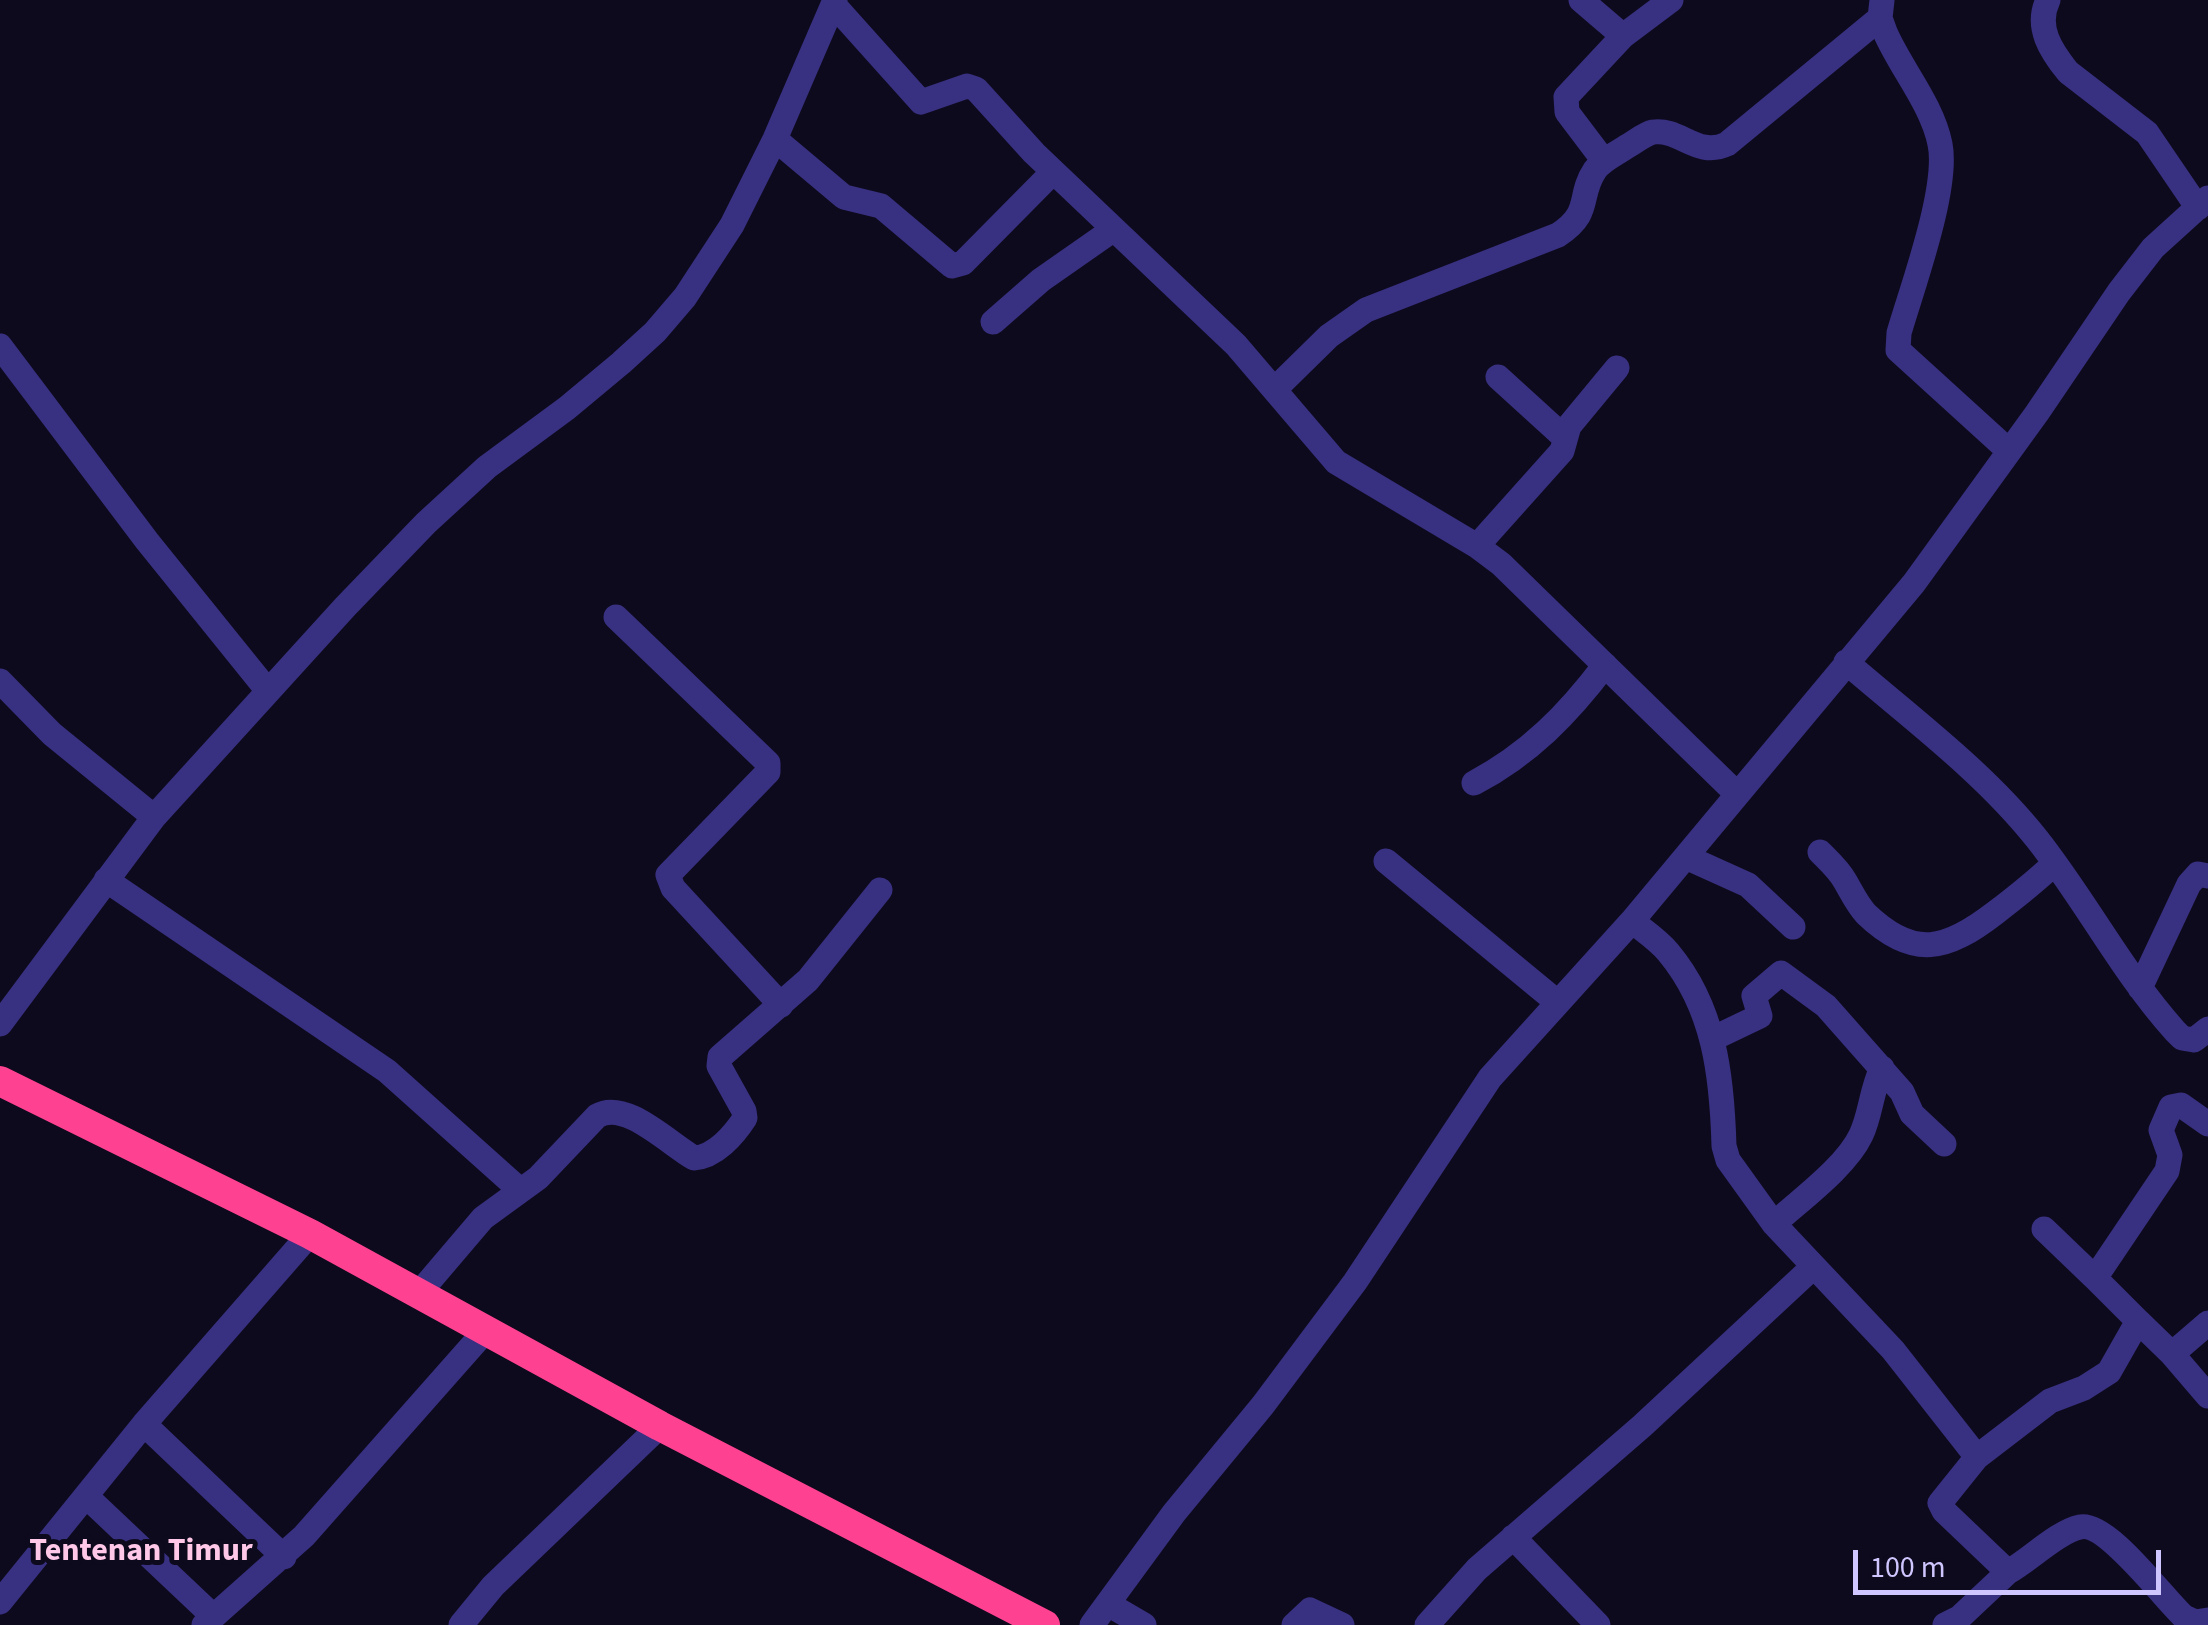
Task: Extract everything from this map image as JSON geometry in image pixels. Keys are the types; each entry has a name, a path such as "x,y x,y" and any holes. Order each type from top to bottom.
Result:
{"highway":[{"path":"0,1081 310,1234 660,1426 1045,1625"}],"street":[{"path":"1581,0 1623,36"},
{"path":"1604,161 1564,104 1575,86 1623,36 1671,0"},
{"path":"1092,1625 1174,1513 1263,1405 1355,1282 1490,1078 1686,858 1914,583 2119,292 2153,248 2203,203 2147,134 2060,62 2042,26 2042,10 2048,0"},
{"path":"0,1024 154,817 426,523 488,467 567,408 655,332 718,252 775,139 835,3 921,102 972,87 1053,172 1236,344 1336,462 1501,564 1737,794"},
{"path":"1273,385 1366,310 1568,228 1582,213 1593,174 1604,161 1653,132 1706,149 1727,144 1881,9 1890,46 1928,113 1940,143 1941,164 1930,226 1899,333 1898,350 2009,451"},
{"path":"775,139 844,197 875,202 892,214 952,266 963,263 1053,172"},
{"path":"994,322 1041,280 1114,229"},
{"path":"0,346 147,541 268,692"},
{"path":"1477,546 1562,451 1568,426 1616,368"},
{"path":"1498,377 1565,438"},
{"path":"616,617 768,763 768,772 748,795 668,875 673,888 780,1005"},
{"path":"1846,662 1988,787 2055,863 2140,988 2182,1038 2194,1040 2208,1029"},
{"path":"1474,783 1518,758 1540,740 1605,665"},
{"path":"0,681 52,734 154,817"},
{"path":"1820,852 1838,871 1864,912 1899,938 1933,946 1948,944 1972,930 2055,863"},
{"path":"1686,858 1748,885 1793,927"},
{"path":"1386,860 1557,1002"},
{"path":"2140,988 2189,884 2198,874 2208,876"},
{"path":"106,880 387,1071 520,1190"},
{"path":"420,1292 482,1218 538,1178 606,1110 625,1112 694,1158 702,1159 712,1152 745,1118 719,1066 720,1057 808,980 880,890"},
{"path":"1632,921 1666,950 1677,965 1714,1038 1728,1160 1774,1224 1893,1350 1978,1457"},
{"path":"1714,1038 1760,1016 1754,996 1781,973 1826,1006 1906,1097 1912,1114 1944,1144"},
{"path":"1774,1224 1852,1149 1864,1126 1870,1095 1882,1068"},
{"path":"2095,1278 2167,1170 2170,1155 2161,1130 2171,1107 2182,1105 2208,1124"},
{"path":"2044,1230 2172,1354 2208,1396"},
{"path":"0,1602 144,1424 310,1234"},
{"path":"1427,1625 1477,1570 1642,1426 1812,1268"},
{"path":"2008,1572 1940,1503 1978,1457 2050,1400 2084,1388 2110,1372 2138,1321"},
{"path":"2172,1354 2208,1323"},
{"path":"86,1496 208,1620 284,1557 486,1329"},
{"path":"144,1424 284,1557"},
{"path":"461,1625 493,1586 660,1426"},
{"path":"1945,1625 1959,1618 2008,1572 2080,1527 2091,1527 2113,1542 2184,1616 2195,1622 2208,1620"},
{"path":"1513,1537 1598,1625"},
{"path":"1108,1604 1144,1625"},
{"path":"1294,1625 1310,1610 1342,1625"}],"district":[{"name":"Tentenan Timur","path":"141,1553"}]}
